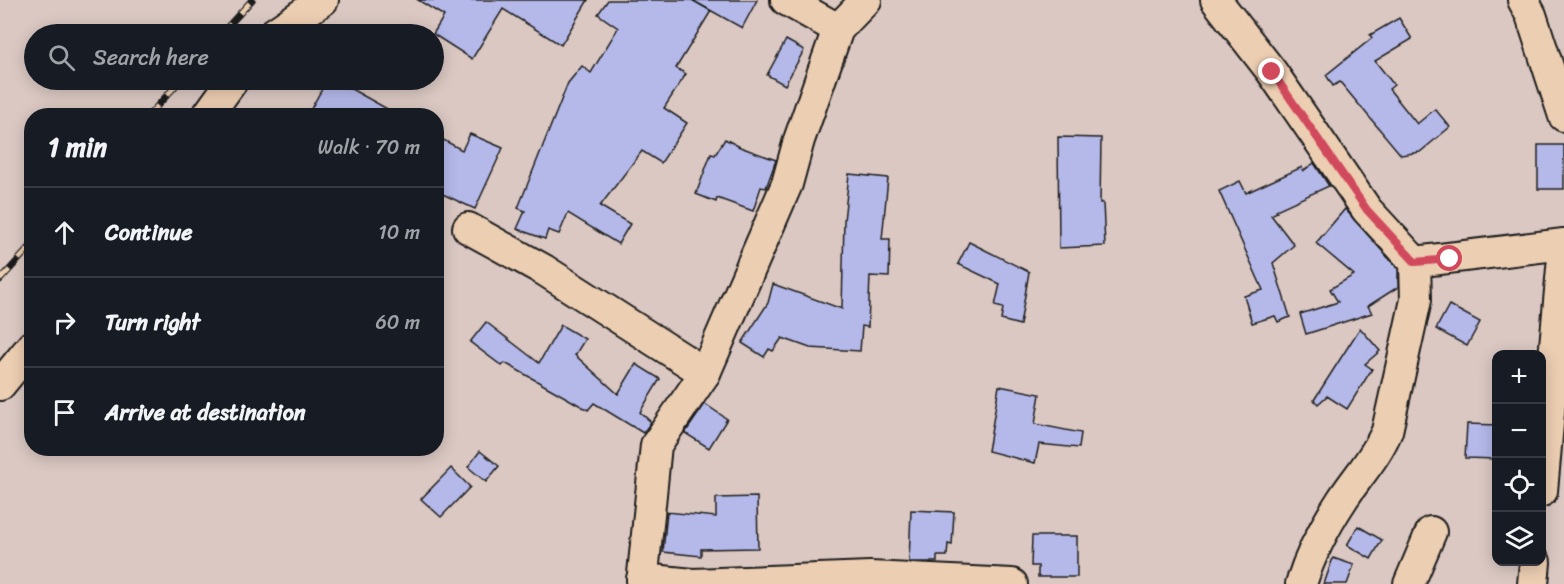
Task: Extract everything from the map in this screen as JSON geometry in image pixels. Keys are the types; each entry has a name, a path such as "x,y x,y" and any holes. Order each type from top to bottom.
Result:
{"street":[{"path":"288,24 323,0"},
{"path":"786,0 838,29"},
{"path":"866,0 838,29 799,140 787,184 705,373 656,445 642,581 693,584 871,580 1012,584"},
{"path":"1216,0 1272,72 1367,210 1415,262 1416,300 1387,430 1380,447 1337,508 1317,543 1301,584"},
{"path":"1523,0 1532,15 1564,116"},
{"path":"213,108 226,90"},
{"path":"468,228 544,270 705,373"},
{"path":"1415,262 1564,245 1545,458"},
{"path":"0,385 24,356"},
{"path":"1409,584 1431,532"},
{"path":"1533,584 1535,566"}],"building":[{"path":"418,0 588,0 561,45 503,9 472,59 444,41 444,24 439,24 444,16"},
{"path":"608,0 692,0 711,11 676,68 686,74 664,108 687,123 661,163 642,151 600,206 630,224 618,244 568,213 559,234 548,230 545,239 517,229 525,211 518,208 568,83 582,66 591,73 618,28 598,14"},
{"path":"692,0 757,0 742,28"},
{"path":"1399,18 1412,39 1375,61 1394,85 1389,89 1417,124 1435,109 1450,127 1420,152 1401,155 1340,82 1333,86 1326,75 1372,38 1370,35"},
{"path":"786,40 804,50 785,85 767,75"},
{"path":"321,90 353,90 386,108 311,108"},
{"path":"470,134 503,148 475,209 444,195 444,140 462,150"},
{"path":"1058,137 1101,138 1100,203 1103,203 1105,246 1059,248"},
{"path":"725,139 776,160 766,188 761,187 753,211 717,198 716,202 696,194 711,154 715,155"},
{"path":"1538,145 1564,145 1564,189 1538,189"},
{"path":"1314,163 1329,186 1276,210 1277,212 1271,215 1294,245 1273,263 1290,317 1278,322 1275,316 1252,323 1244,296 1263,290 1219,191 1240,181 1246,193 1302,167 1303,171"},
{"path":"849,174 888,178 882,239 890,239 889,277 870,276 868,327 862,326 860,351 810,348 782,338 773,351 769,349 764,357 742,343 768,303 773,284 842,309 844,221"},
{"path":"1345,209 1398,269 1398,287 1368,306 1372,313 1306,334 1300,314 1338,302 1330,289 1354,275 1316,243"},
{"path":"969,242 1029,272 1020,325 1001,320 1003,308 995,306 1000,284 958,264"},
{"path":"1449,305 1480,322 1467,346 1436,329"},
{"path":"486,322 539,363 561,325 585,339 575,355 618,394 636,364 660,379 640,412 651,422 643,433 594,403 588,410 505,363 502,366 470,342"},
{"path":"1360,328 1380,351 1365,364 1372,369 1347,409 1327,396 1318,404 1314,400"},
{"path":"999,386 1040,394 1035,424 1081,433 1079,448 1039,444 1035,463 988,451"},
{"path":"705,404 727,419 709,448 685,433"},
{"path":"1467,424 1492,425 1492,459 1465,458"},
{"path":"480,451 499,466 486,482 468,467"},
{"path":"451,468 470,487 441,517 421,499"},
{"path":"757,497 758,548 701,549 701,556 663,552 667,512 716,517 716,498"},
{"path":"911,510 954,512 952,545 948,544 947,556 937,556 937,562 909,562"},
{"path":"1358,526 1382,540 1371,559 1347,545"},
{"path":"1032,536 1077,536 1077,577 1038,577 1038,566 1031,566"},
{"path":"1333,558 1354,565 1347,584 1324,584"}],"railway":[{"path":"230,24 252,0"},
{"path":"155,108 172,90"},
{"path":"0,280 24,254"}],"route":[{"path":"1272,72 1367,210 1415,262 1450,259"}]}
